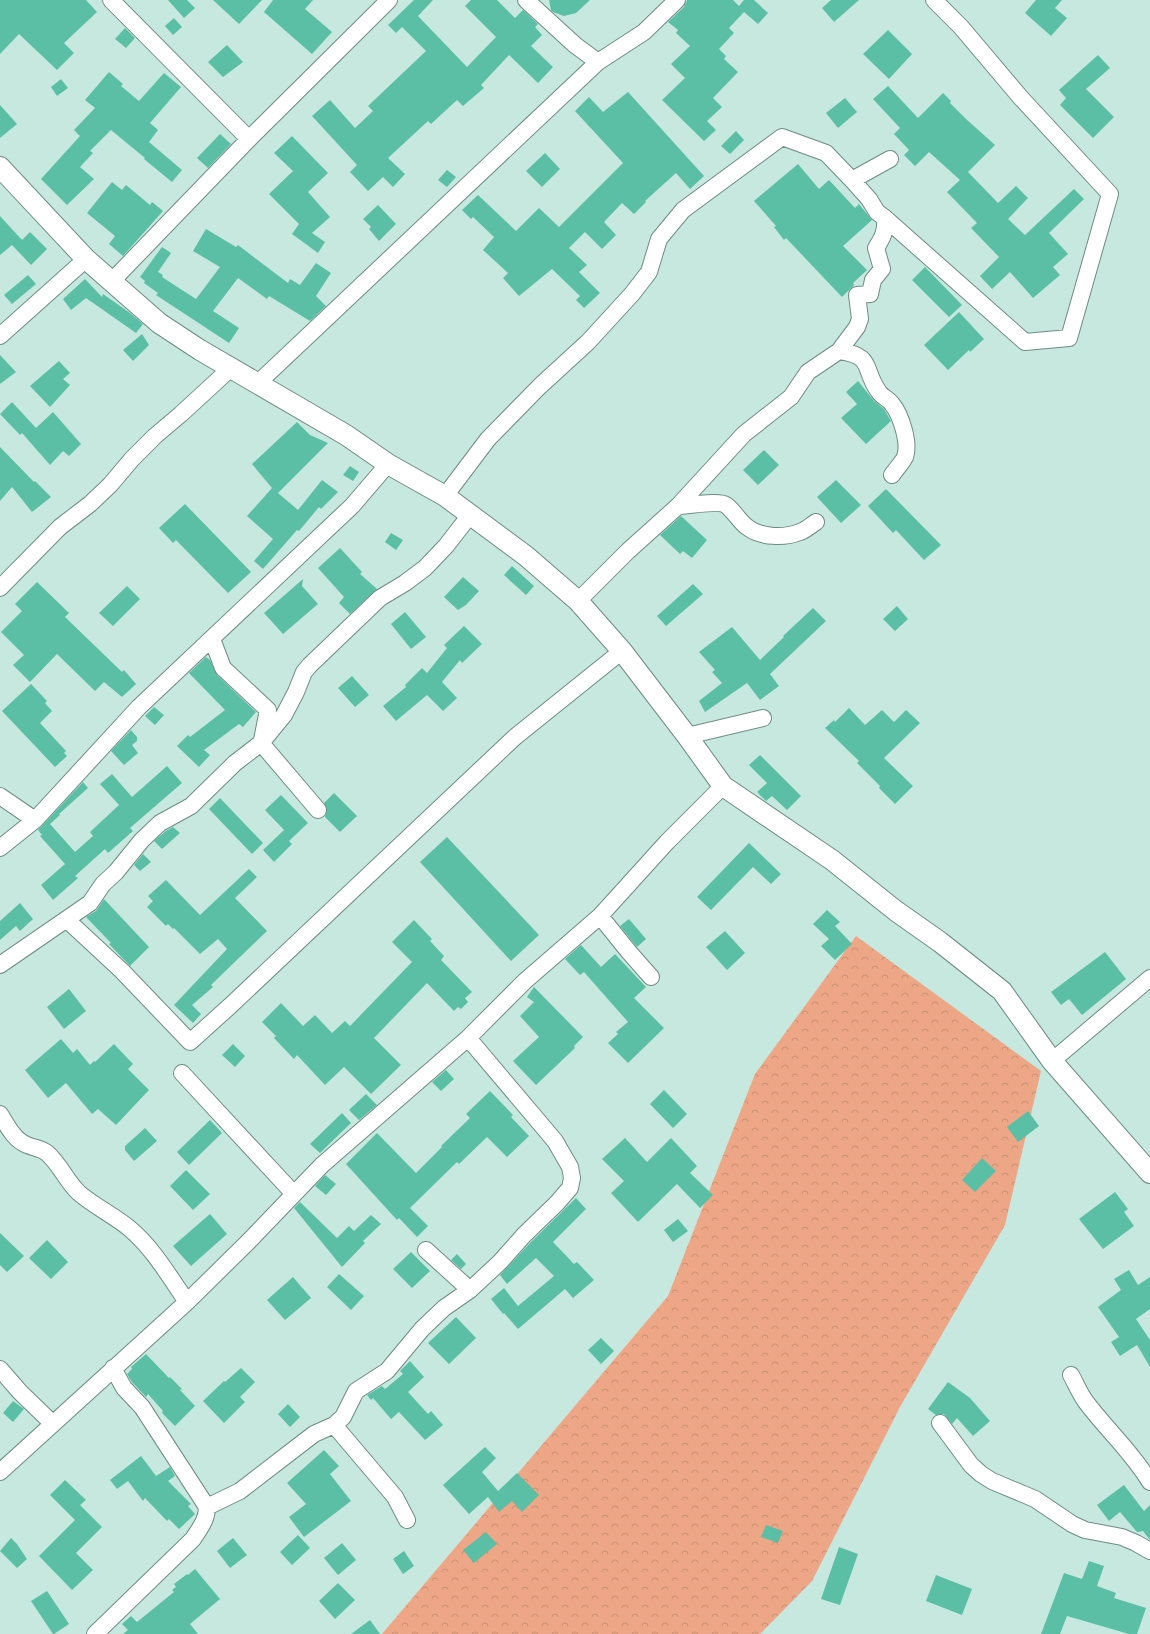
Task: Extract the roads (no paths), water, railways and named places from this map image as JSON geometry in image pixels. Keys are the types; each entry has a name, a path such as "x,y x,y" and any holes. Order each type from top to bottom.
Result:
{"street":[{"path":"111,0 249,139"},
{"path":"526,0 575,44 598,62"},
{"path":"258,383 598,62 644,32 677,0"},
{"path":"445,496 488,439 540,386 588,342 632,294 649,272 659,239 664,230 683,210 782,138 826,153 869,199 877,212 1025,342 1069,338 1110,194 1021,98 962,27 934,0"},
{"path":"112,281 384,1"},
{"path":"852,180 890,159"},
{"path":"0,167 86,259 159,323 200,350 346,435 388,464 445,496 526,556 578,601 622,651 688,736 723,786 832,860 896,911 940,942 1002,991 1052,1061 1150,1173"},
{"path":"578,601 628,551 678,506 744,434 792,397 808,372 839,351 857,326 860,319 857,295 870,294 873,280 882,269 876,248 884,236 886,227 885,218"},
{"path":"0,336 86,259"},
{"path":"839,351 852,353 861,357 879,393 891,402 896,409 906,438 905,457 892,475"},
{"path":"0,588 60,527 90,504 110,485 132,459 155,436 232,368"},
{"path":"0,848 35,820 139,707 352,506 388,464"},
{"path":"678,506 717,503 726,505 754,532 765,535 784,536 801,532 816,522"},
{"path":"0,965 90,903 102,884 116,872 142,840 160,823 191,806 235,763 262,743 284,715 304,672 310,665 380,598 405,583 424,568 446,546 470,515"},
{"path":"212,639 223,668 268,710 262,743"},
{"path":"67,920 122,971 190,1042 515,738 622,651"},
{"path":"688,736 763,718"},
{"path":"262,743 318,810"},
{"path":"0,1472 52,1423 187,1302 248,1242 322,1165 468,1038 525,981 600,916 667,842 723,786"},
{"path":"0,796 35,820"},
{"path":"600,916 652,977"},
{"path":"1052,1061 1150,978"},
{"path":"208,1507 240,1491 314,1434 334,1425 343,1417 356,1391 387,1371 422,1329 444,1308 470,1290 500,1262 570,1188 572,1178 567,1161 555,1141 468,1038"},
{"path":"182,1074 294,1194"},
{"path":"0,1114 15,1137 22,1143 45,1151 79,1192 129,1228 142,1241 159,1262 187,1302"},
{"path":"426,1250 470,1290"},
{"path":"95,1634 193,1539 206,1521 208,1507 142,1407 124,1388 113,1368"},
{"path":"0,1369 20,1392 52,1423"},
{"path":"1071,1375 1085,1401 1128,1450 1150,1482"},
{"path":"940,1423 971,1466 992,1481 1036,1499 1072,1524 1085,1530 1122,1537 1150,1551"},
{"path":"334,1425 394,1497 407,1520"}]}
